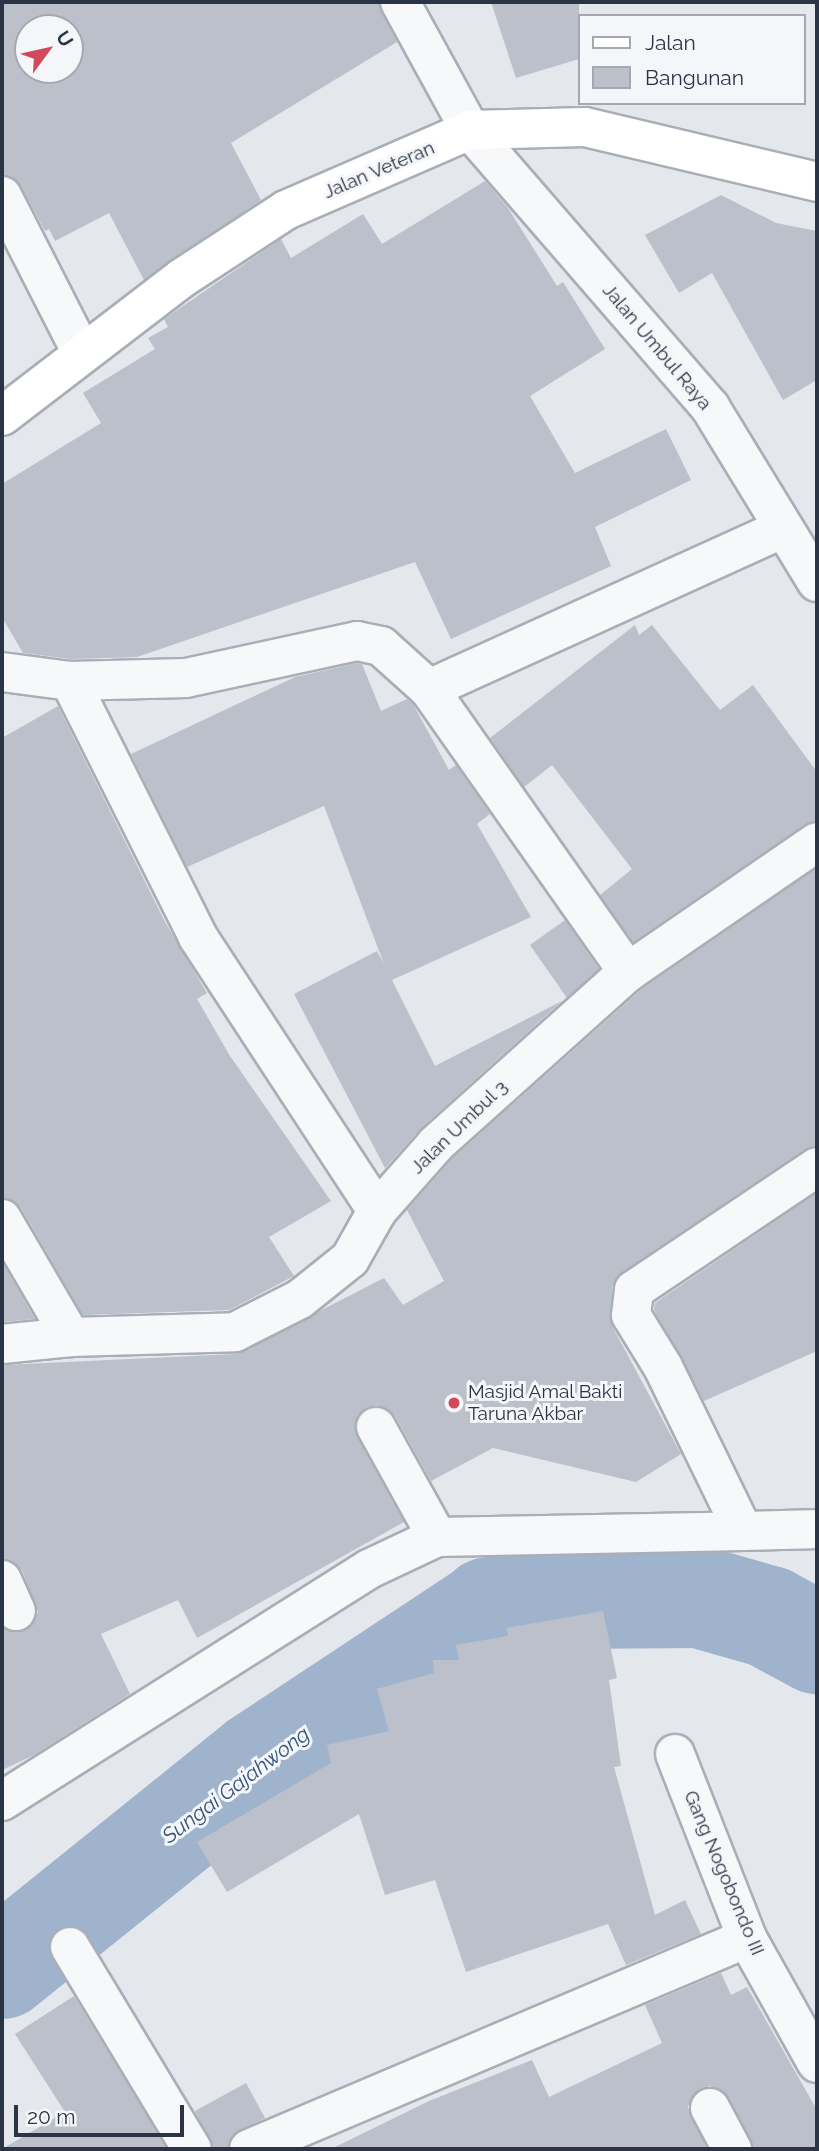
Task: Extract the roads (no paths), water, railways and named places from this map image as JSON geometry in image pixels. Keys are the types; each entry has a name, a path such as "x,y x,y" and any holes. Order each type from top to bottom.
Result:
{"main road":[{"name":"Jalan Veteran","path":"2,416 81,351 286,210 470,131 585,127 817,182"}],"street":[{"name":"Jalan Umbul Raya","path":"400,2 470,131 710,407 781,529 817,583"},
{"path":"2,196 81,351"},
{"path":"429,690 781,529"},
{"path":"2,672 70,681 186,678 366,640 381,646 429,690 628,972"},
{"path":"70,681 198,937 377,1211"},
{"name":"Jalan Umbul 3","path":"2,1345 71,1337 235,1332 300,1299 351,1259 377,1211 436,1144 628,972 817,842"},
{"path":"743,1531 663,1367 631,1315 634,1290 817,1167"},
{"path":"2,1219 71,1337"},
{"path":"376,1427 437,1537"},
{"path":"2,1801 369,1569 437,1537 817,1529"},
{"name":"Gang Nogobondo III","path":"675,1754 747,1938 817,2063"},
{"path":"249,2149 747,1938"},
{"path":"70,1947 192,2149"},
{"path":"710,2108 732,2149"}],"waterway":[{"name":"Sungai Gajahwong","path":"489,1608 571,1598 699,1597 769,1617 817,1643"},
{"name":"Sungai Gajahwong","path":"2,1968 258,1762 480,1615"}],"place":[{"name":"Masjid Amal Bakti Taruna Akbar","path":"454,1403"}]}
